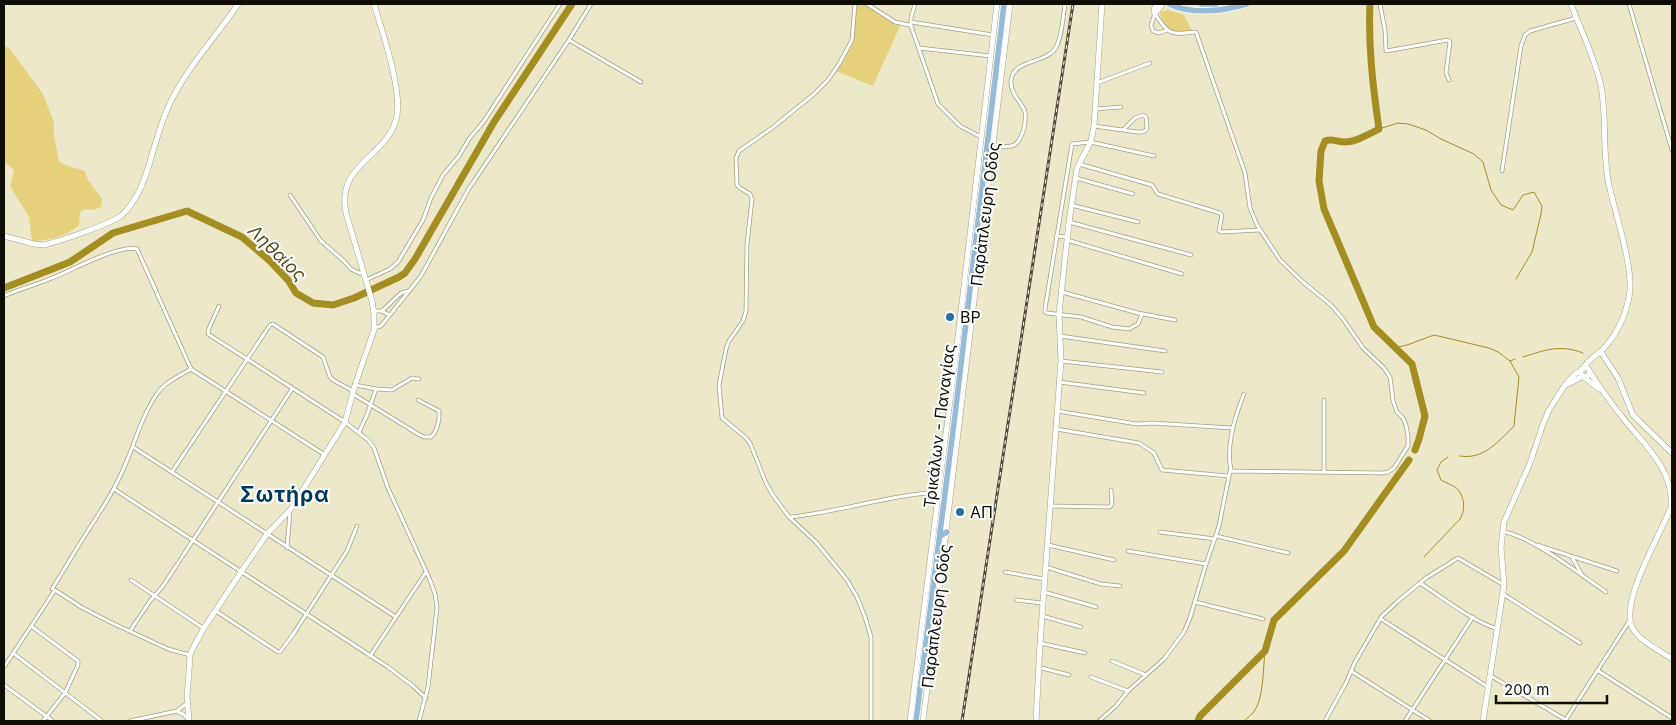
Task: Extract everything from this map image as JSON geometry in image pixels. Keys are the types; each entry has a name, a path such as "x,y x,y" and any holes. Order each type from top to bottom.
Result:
{"main road":[{"name":"Τρικάλων - Παναγίας","path":"917,721 940,536 942,493 964,341 1004,4"},
{"path":"1157,7 1169,4 1185,9 1198,10 1227,8 1247,4"},
{"path":"1201,4 1216,4"},
{"path":"962,305 969,300"},
{"path":"958,336 964,341"},
{"path":"942,493 951,499"},
{"path":"940,536 947,532"}],"street":[{"path":"4,236 34,244 46,244 108,222 122,214 134,200 138,191 149,165 166,111 177,90 203,50 238,4"},
{"path":"189,721 190,655 204,628 241,572 267,534 291,508 346,422 355,385 374,327 372,302 344,198 346,188 356,168 391,132 396,120 398,104 394,76 374,4"},
{"path":"367,281 390,270 398,262 423,220 430,201 444,176 471,136 484,121 560,4"},
{"path":"374,327 380,327 421,276 441,236 468,190 569,40 591,4"},
{"path":"854,4 850,43 831,76 808,100 768,132 739,151 736,158 737,184 750,194 752,199 748,237 746,304 744,318 729,340 726,348 720,385 720,413 724,422 745,437 750,443 769,489 789,517 813,539 847,580 861,606 871,637 871,721"},
{"path":"867,4 903,25 910,24 993,35"},
{"path":"915,4 910,24 934,97 939,105 962,127 981,136"},
{"name":"Παράπλευρη Οδός","path":"910,721 942,493 996,4"},
{"name":"Παράπλευρη Οδός","path":"923,721 1010,4"},
{"path":"993,144 1006,148 1012,147 1020,140 1026,114 1012,88 1012,76 1015,70 1048,55 1056,48 1065,4"},
{"path":"1036,721 1038,668 1059,382 1059,314 1061,292 1071,204 1078,164 1090,142 1094,126 1102,4"},
{"path":"1380,4 1385,30 1386,51 1448,40 1450,44 1446,73 1449,80"},
{"path":"1571,4 1601,88 1605,164 1630,276 1630,296 1615,334 1601,352 1584,365 1583,373"},
{"path":"1629,4 1672,150"},
{"path":"1157,7 1167,30"},
{"path":"1157,7 1151,25 1154,31 1159,33 1167,30 1176,33 1196,32 1245,173 1250,208 1260,230 1280,260 1330,305 1343,319 1363,348 1384,368 1390,377 1393,401 1397,412 1406,424 1408,437 1406,450 1394,468 1388,472 1231,470"},
{"path":"1502,171 1519,59 1525,35 1530,30 1576,18"},
{"path":"569,40 641,82"},
{"path":"919,48 991,56"},
{"path":"1097,83 1150,63"},
{"path":"1096,109 1121,107"},
{"path":"1094,126 1137,132 1144,131 1147,127 1146,117 1143,115 1135,118 1123,130"},
{"path":"1142,314 1138,324 1129,329 1112,327 1081,317 1046,313 1045,311 1071,146 1074,143 1090,142 1154,156"},
{"path":"1078,164 1152,185 1158,194 1220,213 1222,215 1220,232 1260,230"},
{"path":"1076,178 1133,194"},
{"path":"290,194 321,241 351,269 358,273 364,273"},
{"path":"1071,204 1138,222"},
{"path":"1069,222 1190,255"},
{"path":"1056,236 1182,274"},
{"path":"4,296 110,254 128,248 136,249 190,369 325,455"},
{"path":"382,312 402,294 410,291"},
{"path":"1061,292 1142,314 1175,320"},
{"path":"219,306 208,334 346,422 368,440 374,448 388,488 433,588 437,604 428,687 420,721"},
{"path":"374,311 390,315"},
{"path":"172,472 268,326 273,324 323,356 330,377 333,380 418,434 424,437 431,437 435,433 440,416 439,411 418,400"},
{"path":"1060,336 1165,351"},
{"path":"1601,352 1618,378 1633,415 1672,453"},
{"path":"1594,357 1590,365 1590,372 1658,460 1669,481 1672,497 1668,515 1636,585 1630,608 1630,620 1634,630 1642,638 1672,659"},
{"path":"1060,361 1162,372"},
{"path":"52,589 114,489 140,427 157,393 190,369"},
{"path":"1484,721 1504,586 1501,553 1502,531 1509,508 1530,464 1545,418 1570,379 1583,373 1589,375 1590,372"},
{"path":"1583,373 1606,395"},
{"path":"355,385 392,390 412,378 419,380"},
{"path":"1059,382 1144,393"},
{"path":"130,631 193,541 292,389"},
{"path":"359,432 376,389"},
{"path":"1099,721 1116,706 1128,691 1164,659 1187,626 1226,500 1231,470 1232,428 1237,409 1244,394"},
{"path":"1324,400 1324,471"},
{"path":"1057,411 1137,424 1152,423 1232,428"},
{"path":"1056,429 1139,443 1154,453 1162,470 1229,476"},
{"path":"133,447 286,548 396,617"},
{"path":"114,489 370,656 413,686 426,698"},
{"path":"1050,506 1110,507 1112,504 1111,490"},
{"path":"789,517 820,514 887,498 942,493"},
{"path":"286,548 291,508"},
{"path":"216,610 278,652 282,650 332,576 350,546 357,526"},
{"path":"1502,531 1532,543 1606,592"},
{"path":"1160,532 1215,538 1288,553"},
{"path":"1532,543 1617,571"},
{"path":"1048,545 1114,560"},
{"path":"1128,551 1206,564"},
{"path":"1571,556 1582,576"},
{"path":"1325,721 1380,619 1396,602 1420,583 1456,558 1504,586"},
{"path":"1046,567 1101,584 1120,586"},
{"path":"370,656 426,572"},
{"path":"1005,572 1045,579"},
{"path":"130,580 204,628"},
{"path":"1420,583 1473,617 1498,629"},
{"path":"4,667 55,590 86,610 168,649 190,655"},
{"path":"1044,592 1096,607"},
{"path":"1503,594 1580,643"},
{"path":"1016,600 1043,603"},
{"path":"1195,602 1263,619"},
{"path":"1042,616 1081,627"},
{"path":"1405,721 1473,617"},
{"path":"1380,619 1489,687"},
{"path":"1491,676 1566,721 1630,620"},
{"path":"31,626 78,661 78,668 65,693 43,721"},
{"path":"1040,643 1084,653"},
{"path":"13,653 102,721"},
{"path":"1112,661 1147,675"},
{"path":"1038,668 1069,675"},
{"path":"1597,670 1672,718"},
{"path":"1351,671 1430,721"},
{"path":"1091,677 1128,691"},
{"path":"4,685 53,721"},
{"path":"413,686 420,688 428,687"},
{"path":"130,721 151,719 177,711 188,703"},
{"path":"177,711 183,714 189,721"}],"shaded area":[{"path":"857,4 864,4 900,26 873,86 836,71 853,41"},
{"path":"1168,10 1184,15 1192,31 1176,32 1168,29 1162,21 1160,12"},
{"path":"4,45 10,49 43,94 54,123 54,136 59,161 85,171 88,180 102,199 101,207 94,210 84,209 80,213 79,225 74,229 50,239 32,241 29,217 10,186 14,170 4,161"}],"waterway":[{"name":"Ληθαίος","path":"4,288 70,262 113,233 187,211 242,237 270,261 288,280 296,293 313,303 333,305 354,298 399,277 405,273 415,259 494,122 572,4"},
{"path":"1370,4 1372,66 1379,129 1354,141 1325,141 1321,151 1319,181 1324,209 1374,327 1412,364 1425,416 1415,450"},
{"path":"1379,129 1398,123 1408,124 1426,130 1474,154 1483,162 1491,190 1501,205 1513,210 1523,195 1534,192 1542,206 1541,214 1532,252 1516,279"},
{"path":"1395,348 1434,335 1489,348 1510,361 1515,359"},
{"path":"1523,357 1560,348 1583,353"},
{"path":"1460,456 1468,457 1490,449 1514,426 1519,377 1510,361"},
{"path":"1424,557 1460,519 1463,512 1464,505 1458,489 1441,480 1437,470 1441,462 1448,457"},
{"path":"1198,721 1200,716 1265,651 1274,620 1344,551 1409,460"},
{"path":"1244,721 1257,707 1262,684 1265,651"}],"railway":[{"path":"962,721 1073,4"}],"place":[{"name":"BP","path":"950,317"},
{"name":"ΑΠ","path":"960,512"}],"district":[{"name":"Σωτήρα","path":"285,495"}]}
